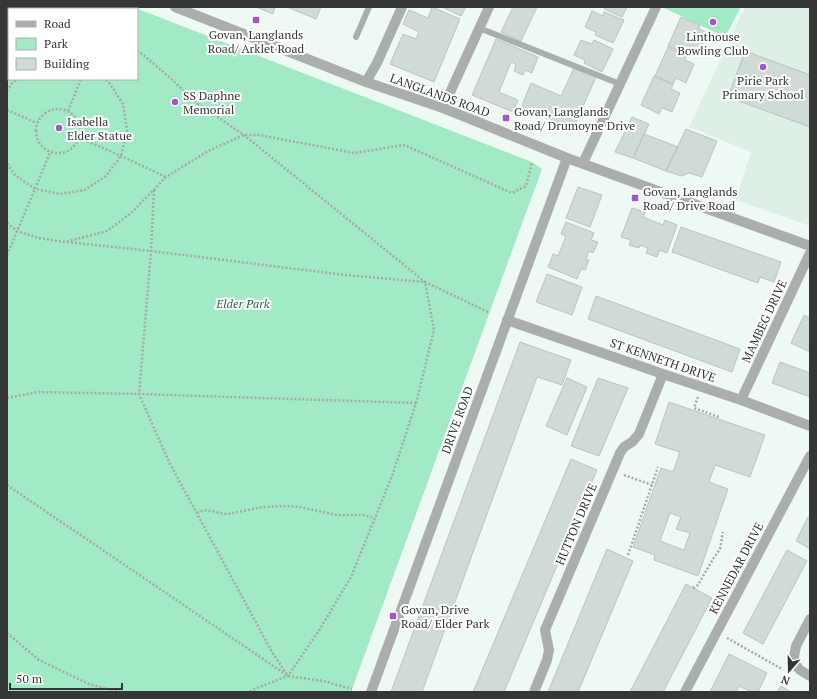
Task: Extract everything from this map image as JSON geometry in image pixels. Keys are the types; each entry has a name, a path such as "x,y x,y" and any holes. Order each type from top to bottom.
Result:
{"street":[{"name":"LANGLANDS ROAD","path":"175,7 366,82 443,108 567,158 810,246"},
{"path":"366,82 377,63 402,7"},
{"path":"443,108 489,7"},
{"path":"583,163 656,7"},
{"name":"DRIVE ROAD","path":"371,692 567,158"},
{"name":"MAMBEG DRIVE","path":"741,400 810,253"},
{"name":"ST KENNETH DRIVE","path":"508,320 741,400 810,426"},
{"name":"HUTTON DRIVE","path":"534,692 547,660 549,650 545,630 620,453 624,447 632,442 639,434 663,374"},
{"name":"KENNEDAR DRIVE","path":"685,692 810,456"},
{"path":"810,619 796,646 793,662 800,670 810,676"}],"lane":[{"path":"356,36 369,7"},
{"path":"480,28 620,84"}],"path":[{"path":"138,52 168,76 198,104 244,135 425,282 490,313"},
{"path":"7,92 12,83 16,80"},
{"path":"68,111 81,80"},
{"path":"7,164 14,175 35,189 60,194 85,190 106,176 121,156 127,130 123,104 106,80"},
{"path":"56,109 68,111 77,118 79,122 81,128 80,138 74,149 63,154 50,153 41,146 36,135 37,123 45,113 56,109"},
{"path":"7,110 37,123"},
{"path":"65,242 107,232 131,213 166,177 208,151 244,135 259,135 354,152 404,145 512,193 526,186 532,162"},
{"path":"80,138 166,177"},
{"path":"7,255 50,153"},
{"path":"154,189 151,251 140,394 169,462 272,652 288,676"},
{"path":"7,223 17,231 39,238 65,242 346,275 425,282"},
{"path":"249,692 288,676 320,629 351,577 392,476 416,403 434,330 425,282"},
{"path":"702,387 694,408 719,417"},
{"path":"7,398 38,392 416,403"},
{"path":"628,555 658,467"},
{"path":"612,471 652,485"},
{"path":"7,485 288,676 323,681 352,689"},
{"path":"197,513 204,510 228,514 263,507 288,506 344,516 363,515 375,518"},
{"path":"693,588 698,585 720,549 723,532"},
{"path":"717,632 784,670 793,662"},
{"path":"7,633 38,660 89,684 120,692"}],"shaded area":[{"name":"Pirie Park Primary School","path":"745,7 810,7 810,226 735,200 751,152 689,127"}],"green space":[{"name":"Elder Park","path":"7,7 136,8 8,8 8,80 138,80 138,9 532,162 542,169 351,692 7,692"},
{"name":"Linthouse Bowling Club","path":"662,7 741,7 725,37"}],"building":[{"path":"256,7 275,7 273,14"},
{"path":"287,7 321,7 316,19"},
{"path":"432,7 460,19 434,82 390,64 403,34 416,39 419,32 403,24 409,10 428,18"},
{"path":"442,7 466,7 461,16"},
{"path":"513,7 537,7 521,41 501,32"},
{"path":"605,7 627,7 622,17 604,9"},
{"path":"592,11 603,16 604,12 624,20 613,43 595,35 596,32 585,27"},
{"path":"681,17 700,25 699,29 708,33 699,53 689,48 687,54 668,46"},
{"path":"496,39 538,57 532,73 525,70 523,75 514,71 516,64 511,62 499,92 518,100 513,112 472,95"},
{"path":"581,40 592,44 594,40 613,49 602,72 584,63 585,60 574,55"},
{"path":"668,47 686,56 685,60 694,64 686,83 676,78 673,84 655,76"},
{"path":"745,51 810,75 810,127 728,97"},
{"path":"574,68 596,77 573,129 521,108 531,83 561,96"},
{"path":"654,76 673,85 671,89 680,93 672,112 662,108 659,114 641,105"},
{"path":"632,117 649,124 633,158 615,152"},
{"path":"686,129 717,141 702,177 689,173 681,176 666,171"},
{"path":"644,134 678,147 666,171 633,158"},
{"path":"578,187 602,195 590,227 566,218"},
{"path":"632,208 645,212 643,217 663,225 665,220 677,225 667,253 660,250 657,257 646,253 648,248 640,245 639,248 629,245 631,240 621,237"},
{"path":"566,222 594,233 591,240 598,242 593,253 589,251 586,259 589,260 585,270 581,269 577,279 548,267 553,254 558,256 566,236 561,234"},
{"path":"681,227 781,262 774,282 760,277 758,283 672,252"},
{"path":"547,274 582,287 572,315 536,302"},
{"path":"596,296 740,349 732,372 588,319"},
{"path":"804,315 810,318 810,352 791,343"},
{"path":"520,342 571,360 562,385 537,377 422,692 391,692"},
{"path":"780,362 810,373 810,397 772,383"},
{"path":"567,378 587,387 567,435 546,426"},
{"path":"598,378 628,388 599,456 571,446"},
{"path":"669,402 765,435 750,477 715,465 709,482 728,489 698,576 654,560 655,555 633,547 661,468 673,472 680,452 655,444","holes":["670,513 681,517 676,529 690,533 684,550 660,541"]},
{"path":"571,459 597,470 504,692 473,692"},
{"path":"808,517 810,518 810,549 796,541"},
{"path":"607,549 633,561 578,692 548,692"},
{"path":"787,550 807,561 763,644 743,633"},
{"path":"686,584 712,598 663,692 630,692"},
{"path":"729,654 767,673 758,692 752,692 739,686 736,692 710,692"},
{"path":"781,686 791,692 777,692"}],"place":[{"name":"Govan, Langlands Road/ Arklet Road","path":"256,20"},
{"name":"Linthouse Bowling Club","path":"713,22"},
{"name":"Pirie Park Primary School","path":"763,67"},
{"name":"SS Daphne Memorial","path":"175,102"},
{"name":"Govan, Langlands Road/ Drumoyne Drive","path":"506,118"},
{"name":"Isabella Elder Statue","path":"59,128"},
{"name":"Govan, Langlands Road/ Drive Road","path":"635,198"},
{"name":"Govan, Drive Road/ Elder Park","path":"393,616"}]}
